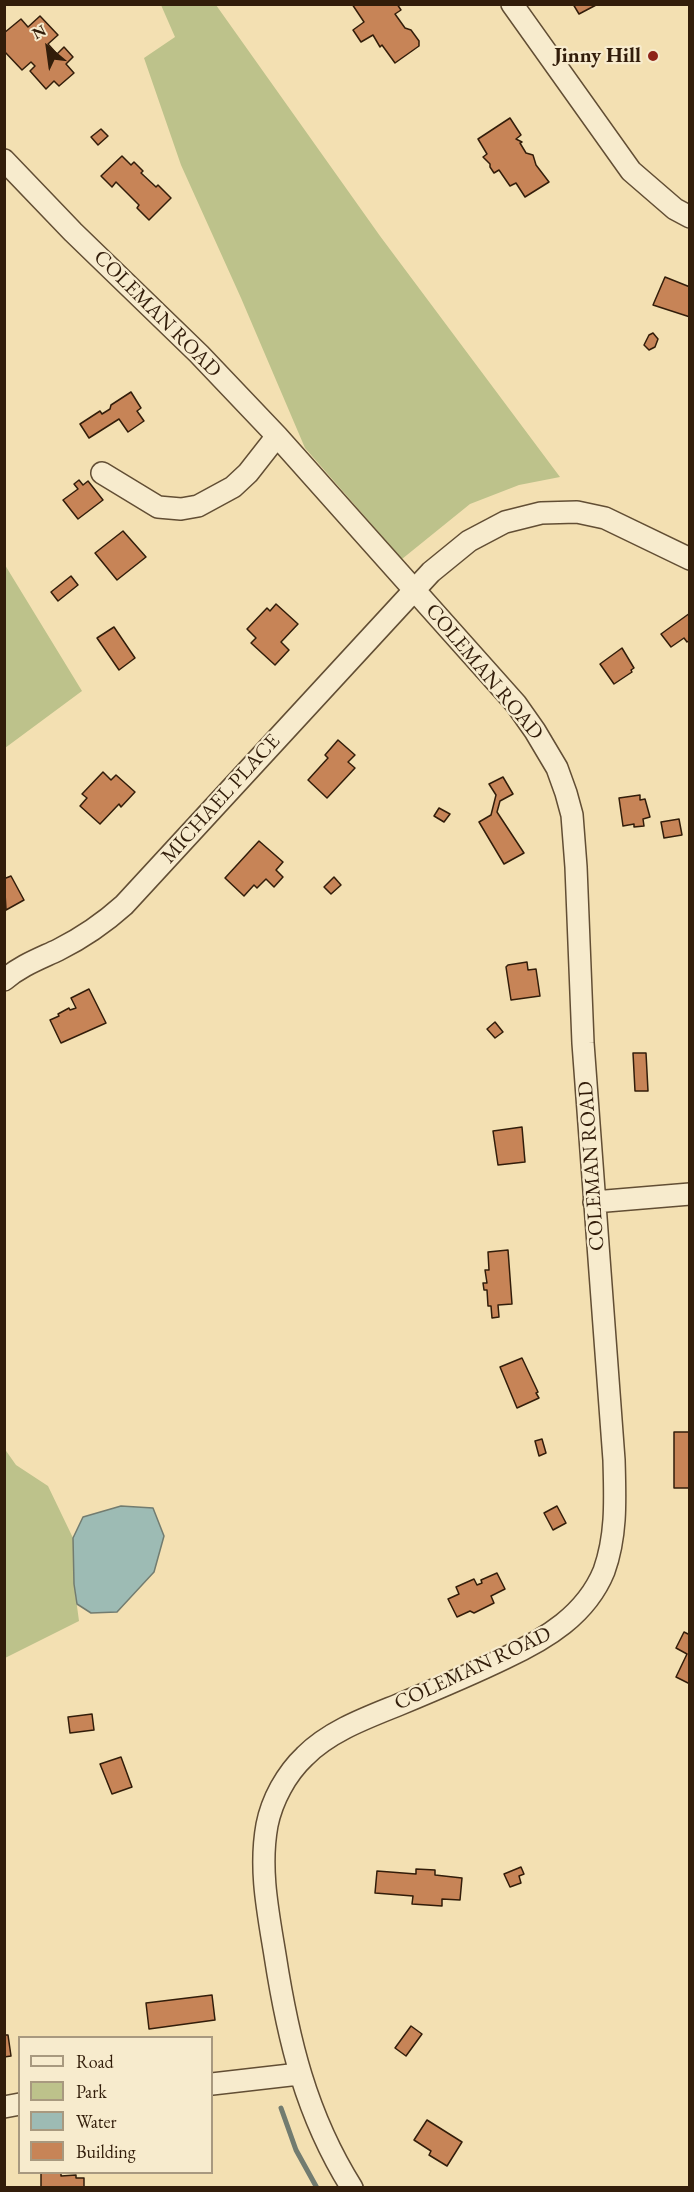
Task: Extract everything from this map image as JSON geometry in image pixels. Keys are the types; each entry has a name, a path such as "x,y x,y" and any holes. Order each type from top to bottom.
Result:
{"street":[{"path":"512,4 631,171 675,209 690,217"},
{"name":"COLEMAN ROAD","path":"4,160 278,436 516,704 546,749 566,793 575,844 583,1043 614,1471 613,1541 603,1571 581,1608 561,1627 541,1641 490,1666 362,1720 330,1736 304,1756 285,1780 276,1797 268,1823 264,1851 264,1886 278,1971 299,2074 317,2123 352,2187"},
{"path":"102,472 158,507 181,509 198,506 233,487 278,436"},
{"name":"MICHAEL PLACE","path":"4,980 21,968 108,921 431,572 469,541 505,522 541,513 577,512 605,518 690,559"},
{"path":"594,1202 690,1194"},
{"path":"213,2084 299,2074"}],"green space":[{"path":"161,5 216,5 380,236 560,477 519,485 470,504 402,559 305,448 181,165 144,58 175,37"},
{"path":"5,565 82,691 4,748"},
{"path":"4,1448 16,1465 48,1486 73,1538 74,1584 79,1621 5,1658"}],"water":[{"path":"121,1506 153,1508 164,1536 154,1572 117,1612 91,1613 77,1604 73,1538 83,1517"}],"building":[{"path":"352,4 397,4 401,10 395,14 405,28 411,30 419,41 419,46 395,63 382,45 380,47 373,35 361,42 353,30 364,22"},
{"path":"573,4 598,4 579,14"},
{"path":"40,16 58,35 48,44 57,54 64,47 73,57 66,64 74,73 59,86 54,81 46,89 30,71 35,66 31,62 22,70 4,51 4,33 21,19 28,27"},
{"path":"510,118 521,135 516,139 522,142 520,143 526,153 533,155 536,165 549,182 525,197 516,183 510,186 499,170 494,173 490,164 483,157 487,154 478,139"},
{"path":"101,129 108,136 98,145 91,137"},
{"path":"122,156 131,165 134,162 143,171 141,173 171,198 149,220 137,208 139,205 116,182 112,187 101,176"},
{"path":"665,277 690,287 690,317 653,305"},
{"path":"653,333 658,339 655,347 649,350 644,345 649,335"},
{"path":"131,392 141,408 137,411 144,421 128,432 119,419 89,438 80,424 100,411 102,414 110,409 111,405"},
{"path":"79,480 83,485 88,481 103,500 78,519 63,500 78,489 74,484"},
{"path":"123,531 146,557 117,580 95,553"},
{"path":"71,576 78,585 58,601 51,592"},
{"path":"276,604 298,624 281,642 289,650 275,665 251,643 256,638 247,629 267,608 270,611"},
{"path":"690,613 690,640 687,642 684,638 671,647 661,634"},
{"path":"114,627 135,658 119,670 97,638"},
{"path":"622,648 634,668 632,672 614,684 600,664"},
{"path":"338,740 355,755 348,762 355,768 327,798 308,780 328,758 325,755"},
{"path":"103,772 111,780 116,775 135,792 121,807 119,804 100,824 80,806 87,798 82,794"},
{"path":"503,777 513,794 500,801 497,812 524,853 504,864 479,822 491,815 496,795 489,784"},
{"path":"640,795 640,800 645,799 650,817 643,819 644,826 634,827 634,824 623,826 619,798"},
{"path":"439,808 450,814 444,822 434,816"},
{"path":"679,819 682,835 664,838 661,822"},
{"path":"259,841 283,862 276,870 283,877 274,887 266,879 257,888 254,885 244,896 225,878"},
{"path":"4,876 6,878 11,876 24,900 6,910"},
{"path":"334,877 341,885 331,894 324,887"},
{"path":"527,962 528,970 536,969 540,996 511,1000 506,967"},
{"path":"89,989 106,1023 61,1043 50,1020 69,1008 70,1010 76,1008 71,998"},
{"path":"495,1022 503,1032 495,1038 487,1029"},
{"path":"633,1053 646,1053 648,1091 635,1091"},
{"path":"522,1127 525,1162 498,1165 493,1131"},
{"path":"508,1250 512,1304 498,1305 499,1317 492,1318 491,1306 488,1306 487,1290 484,1290 483,1283 487,1283 485,1270 489,1270 488,1252"},
{"path":"522,1358 539,1398 517,1408 500,1367"},
{"path":"674,1432 690,1432 690,1488 674,1488"},
{"path":"542,1439 546,1453 539,1456 535,1441"},
{"path":"557,1506 566,1523 553,1530 544,1513"},
{"path":"497,1573 505,1589 491,1596 494,1603 474,1613 470,1611 457,1617 448,1599 459,1594 456,1587 474,1579 477,1585 482,1583 481,1580"},
{"path":"684,1632 690,1635 690,1684 676,1677 687,1654 676,1648"},
{"path":"92,1714 94,1730 70,1733 68,1717"},
{"path":"121,1757 132,1787 112,1794 100,1764"},
{"path":"521,1867 524,1874 519,1876 521,1883 510,1887 504,1874"},
{"path":"416,1869 435,1870 435,1875 462,1878 460,1900 442,1899 442,1906 412,1904 413,1896 375,1893 377,1871 416,1874"},
{"path":"212,1995 215,2020 149,2029 146,2003"},
{"path":"411,2026 422,2034 406,2056 395,2048"},
{"path":"4,2035 8,2035 11,2056 4,2057"},
{"path":"427,2120 462,2142 447,2166 429,2155 431,2151 414,2140"},
{"path":"41,2174 76,2175 76,2178 84,2178 84,2188 41,2188"}],"waterway":[{"path":"281,2108 296,2150 317,2188"}],"place":[{"name":"Jinny Hill","path":"653,56"}]}
